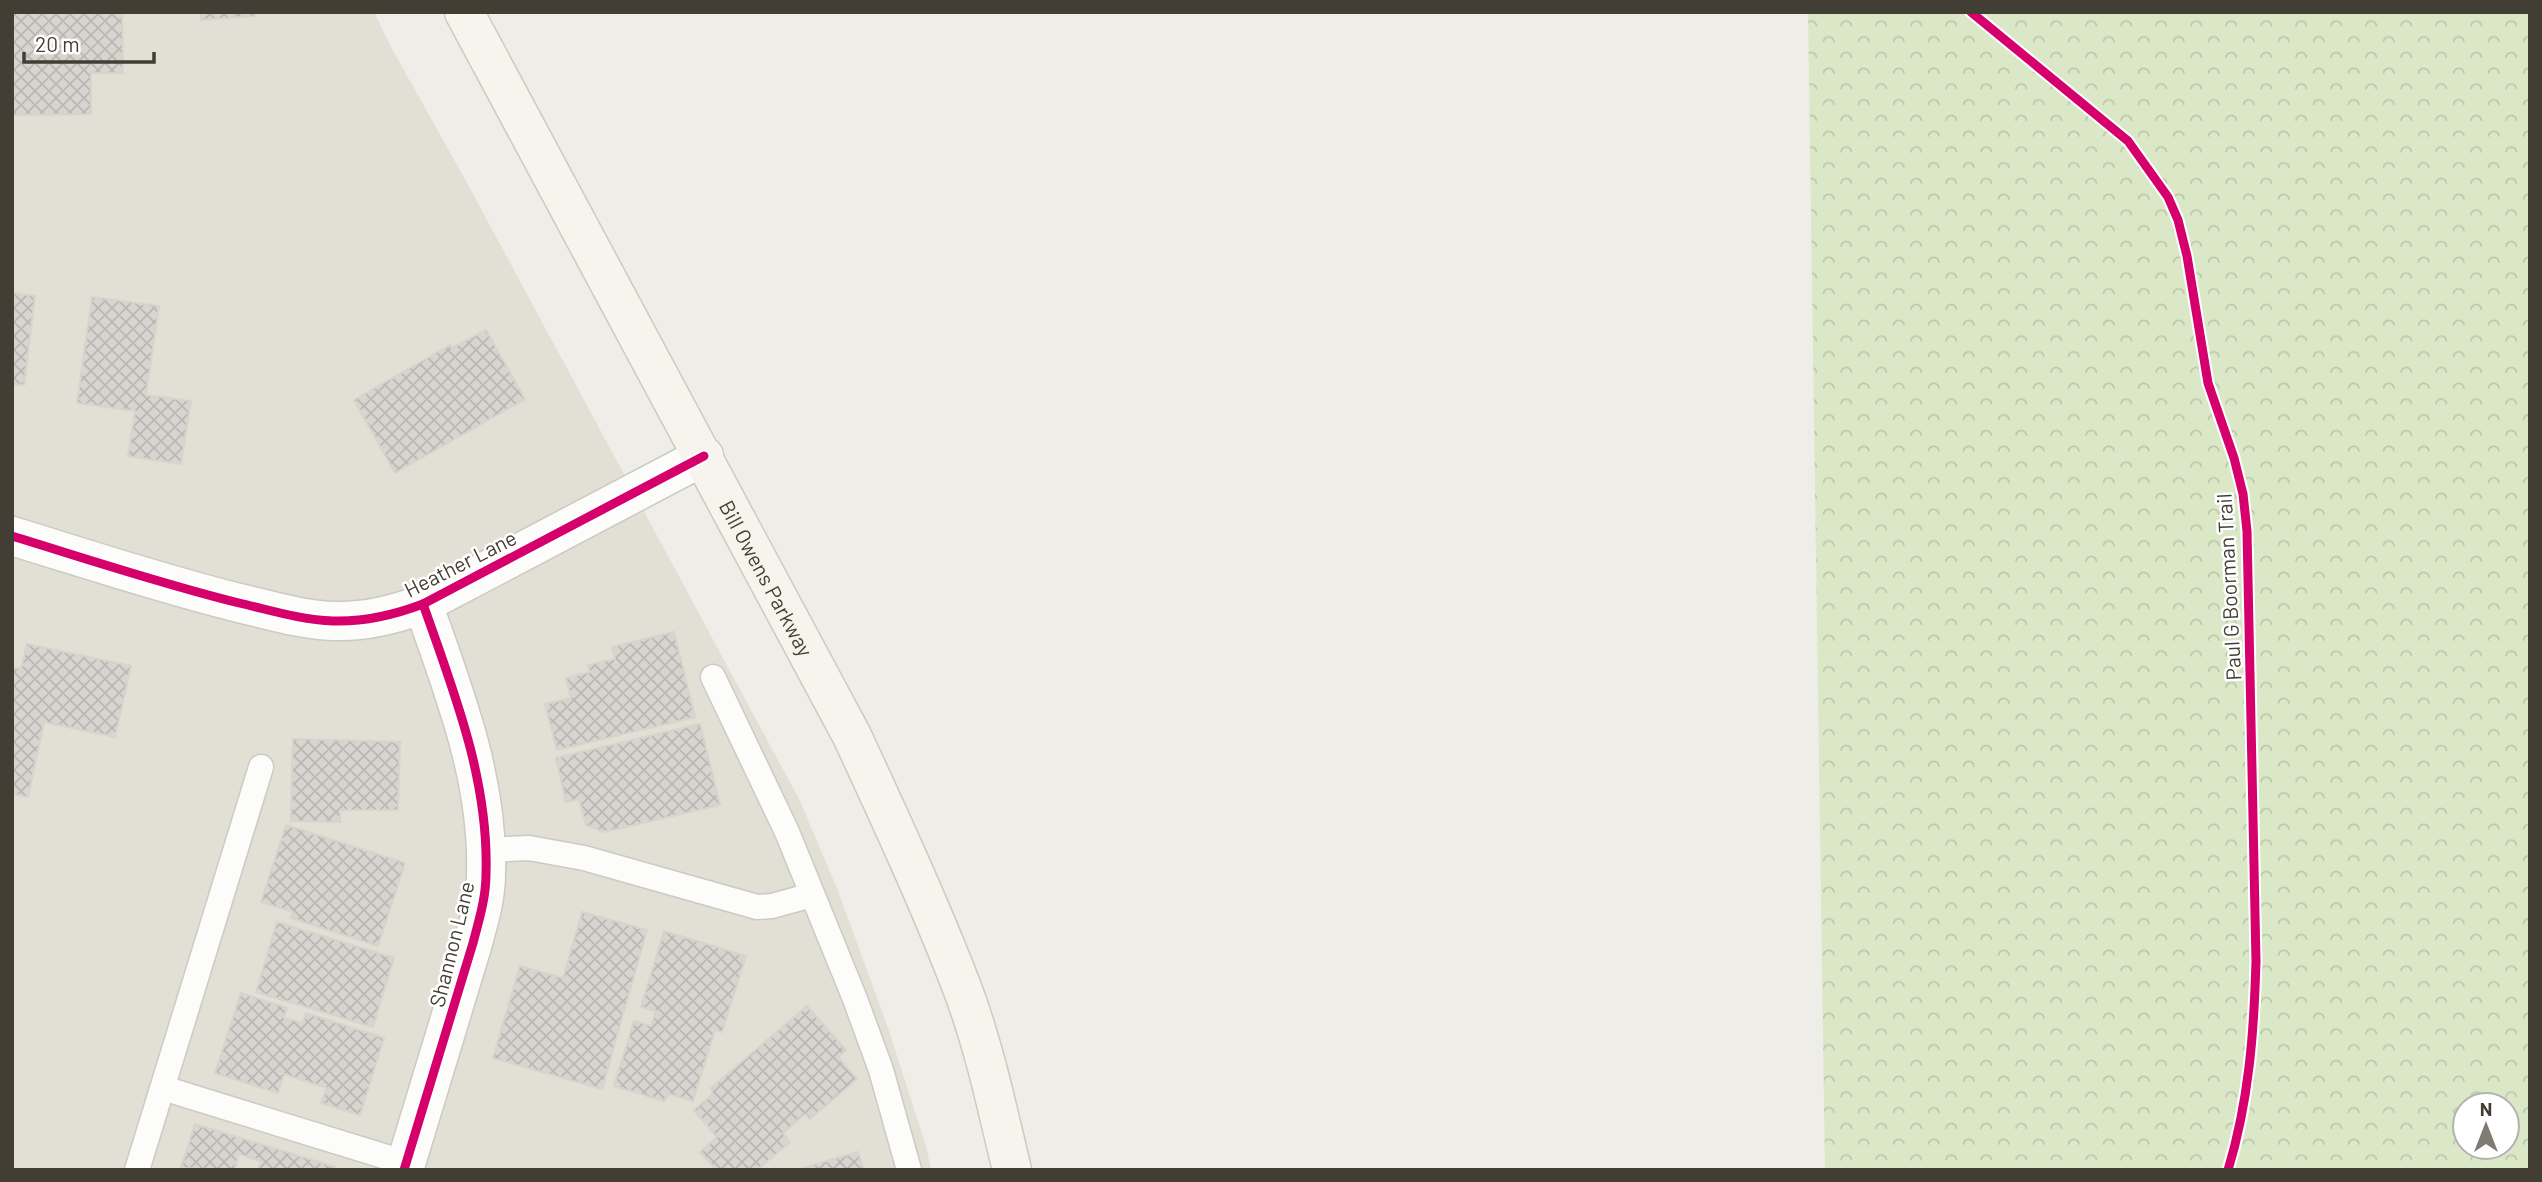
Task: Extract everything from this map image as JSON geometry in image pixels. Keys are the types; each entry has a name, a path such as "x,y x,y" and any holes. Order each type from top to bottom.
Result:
{"main road":[{"name":"Bill Owens Parkway","path":"464,12 852,736 897,832 966,999 993,1090 1012,1170"}],"street":[{"name":"Heather Lane","path":"12,536 182,589 297,617 333,621 366,619 401,612 423,604 704,456"},
{"name":"Shannon Lane","path":"413,1167 482,908 486,876 484,815 470,745 461,710 423,604"}],"lane":[{"path":"713,677 788,832 881,1070 909,1170"},
{"path":"138,1170 261,767"},
{"path":"486,850 529,848 584,858 757,907 772,906 812,895"},
{"path":"163,1088 413,1167"}],"shaded area":[{"path":"12,12 374,12 800,801 838,891 887,1025 926,1146 931,1170 12,1170"}],"green space":[{"path":"1808,12 2530,12 2530,1170 1825,1170"}],"building":[{"path":"12,12 122,12 123,73 91,73 91,114 12,115"},
{"path":"201,12 254,12 255,16 201,20"},
{"path":"12,293 35,296 24,385 12,384"},
{"path":"92,297 159,306 146,395 191,401 181,464 128,456 135,411 77,403"},
{"path":"486,330 525,399 395,473 354,400 450,345 452,348"},
{"path":"674,632 695,717 557,750 545,704 571,698 566,678 590,672 588,665 615,659 612,647"},
{"path":"27,644 131,666 115,737 44,722 28,797 12,794 12,667 21,669"},
{"path":"700,724 720,805 604,832 586,825 579,799 566,802 556,758"},
{"path":"293,739 400,742 398,810 340,810 340,822 291,821"},
{"path":"286,825 405,863 378,946 291,918 293,912 261,902"},
{"path":"582,912 647,930 602,1089 493,1058 520,966 563,978"},
{"path":"277,922 394,958 373,1027 256,992"},
{"path":"664,931 746,956 722,1032 715,1030 693,1101 669,1094 664,1101 614,1086 634,1021 651,1026 656,1011 641,1007"},
{"path":"241,993 287,1008 284,1018 303,1023 306,1013 384,1038 360,1115 321,1103 327,1088 284,1074 278,1093 215,1073"},
{"path":"807,1006 846,1050 838,1057 857,1079 810,1119 805,1114 783,1133 790,1142 757,1170 716,1170 700,1152 717,1137 694,1110 713,1094 711,1088"},
{"path":"195,1124 335,1167 334,1170 258,1170 261,1161 239,1154 234,1170 181,1168"},
{"path":"858,1152 864,1170 796,1170"}],"cycle path":[{"name":"Paul G Boorman Trail","path":"1971,12 2128,141 2168,197 2178,220 2187,256 2208,383 2234,458 2243,494 2247,531 2256,961 2249,1066 2241,1118 2228,1170"},
{"path":"12,536 153,580 286,614 333,621 367,619 423,604 704,456"},
{"path":"404,1170 473,943 486,883 482,805 476,770 457,703 423,604"}]}
